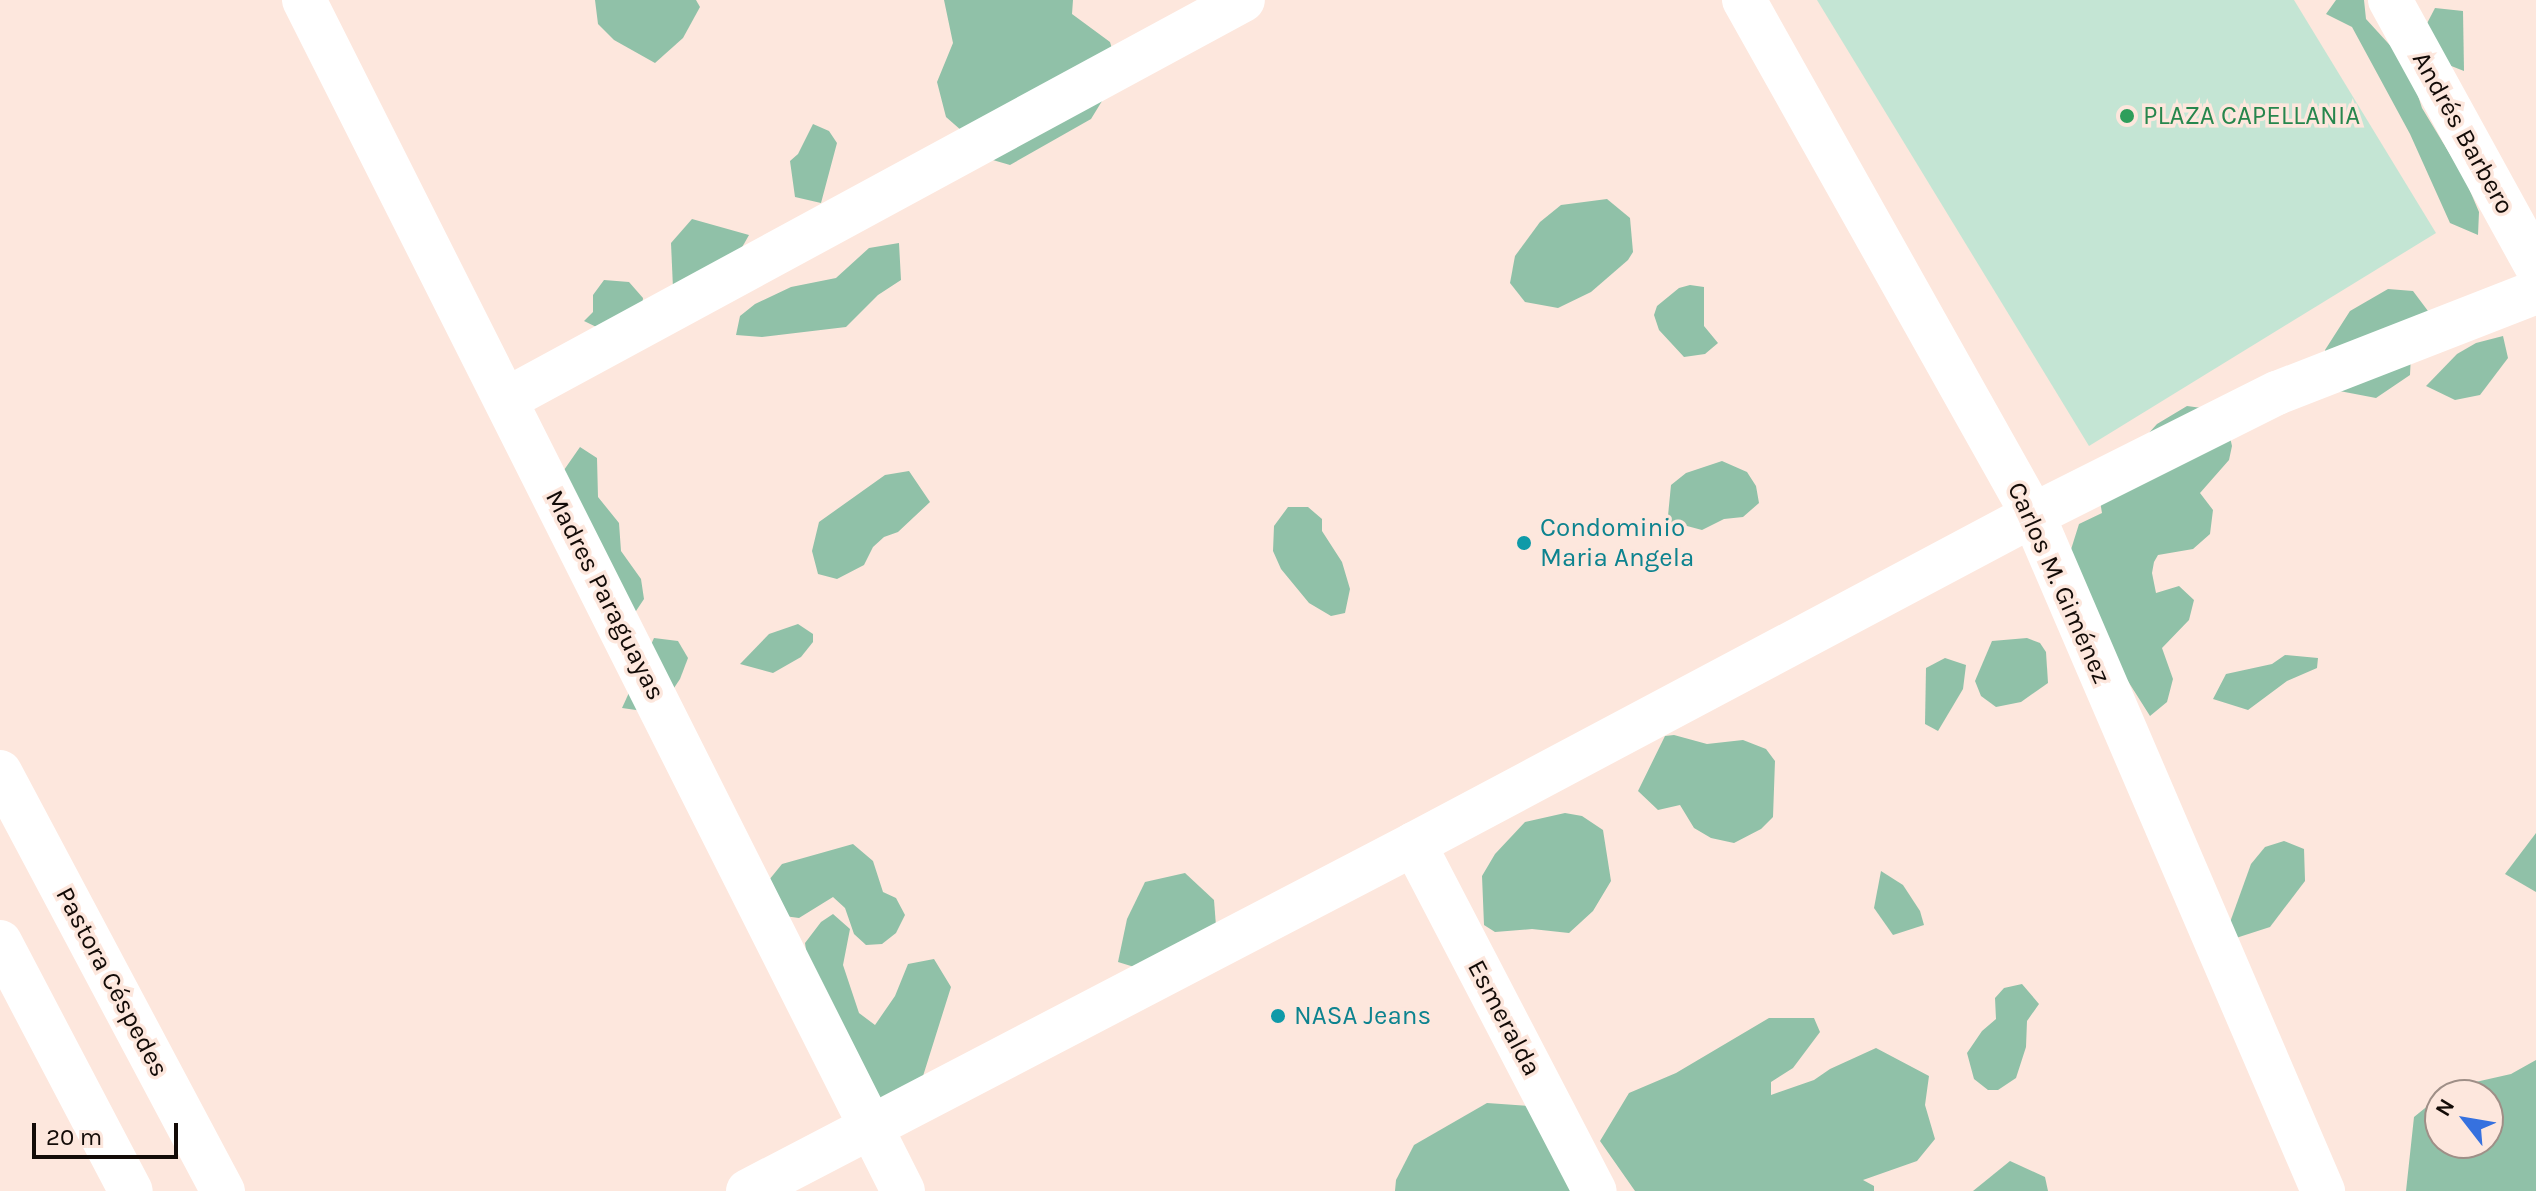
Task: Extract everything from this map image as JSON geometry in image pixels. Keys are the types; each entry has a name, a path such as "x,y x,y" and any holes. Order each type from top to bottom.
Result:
{"street":[{"name":"Madres Paraguayas","path":"304,0 903,1191"},
{"path":"507,399 1243,0"},
{"name":"Andrés Barbero","path":"2390,0 2536,266"},
{"name":"Carlos M. Giménez","path":"1754,3 2033,515 2323,1191"},
{"path":"748,1191 1414,844 2033,515 2277,393 2536,292"},
{"name":"Pastora Céspedes","path":"0,772 223,1191"},
{"name":"Esmeralda","path":"1414,844 1595,1191"},
{"path":"0,942 131,1191"}],"green space":[{"path":"595,0 696,0 700,7 683,38 655,63 614,40 598,24"},
{"path":"944,0 1073,0 1072,14 1110,42 1116,62 1110,88 1091,119 1010,165 979,156 962,131 946,117 937,82 953,43"},
{"name":"PLAZA CAPELLANIA","path":"1817,0 2294,0 2436,233 2089,446"},
{"path":"2336,0 2364,0 2366,19 2408,65 2422,108 2465,179 2479,212 2478,235 2450,223 2410,134 2352,27 2326,14"},
{"path":"2435,8 2463,11 2464,71 2436,60 2422,33"},
{"path":"813,124 829,131 837,143 821,203 795,197 790,161 798,154"},
{"path":"1607,199 1630,218 1633,252 1628,260 1591,292 1558,308 1525,302 1510,283 1515,256 1540,222 1561,205"},
{"path":"692,219 749,235 719,288 673,288 671,243"},
{"path":"899,243 901,280 878,295 846,327 762,337 736,335 740,316 755,304 791,287 836,278 869,248"},
{"path":"604,280 629,282 643,298 642,309 613,335 584,321 593,312 593,295"},
{"path":"1690,285 1704,287 1704,326 1718,343 1705,354 1684,357 1659,330 1654,315 1657,306 1679,288"},
{"path":"2388,289 2413,291 2428,311 2411,355 2410,375 2376,398 2329,389 2325,350 2350,311"},
{"path":"2503,336 2508,358 2480,395 2455,400 2426,386 2457,354 2476,343"},
{"path":"2187,406 2224,411 2232,446 2229,460 2200,493 2213,510 2210,534 2193,549 2158,555 2154,562 2152,573 2156,593 2179,586 2194,600 2189,620 2162,648 2173,679 2167,702 2150,716 2095,629 2068,559 2079,524 2102,513 2098,489 2157,424"},
{"path":"580,447 597,458 598,497 619,523 621,551 641,579 644,599 628,623 548,493"},
{"path":"1722,461 1747,472 1756,486 1759,503 1743,517 1724,519 1702,530 1687,526 1676,530 1667,526 1671,485 1686,473"},
{"path":"909,471 930,502 898,532 884,537 873,547 864,565 837,579 818,574 812,551 819,522 885,475"},
{"path":"1288,507 1308,507 1322,519 1322,531 1342,562 1350,589 1345,613 1331,616 1309,603 1281,569 1273,551 1274,526"},
{"path":"798,624 813,634 813,642 801,657 773,673 740,664 769,634"},
{"path":"654,638 678,641 688,658 680,679 668,697 643,711 622,708"},
{"path":"2027,638 2040,643 2046,652 2048,683 2021,702 1996,707 1981,696 1975,681 1992,641"},
{"path":"2285,655 2318,658 2317,668 2287,681 2248,710 2213,699 2226,674 2272,664"},
{"path":"1945,658 1966,665 1963,689 1938,731 1925,724 1926,668"},
{"path":"1674,735 1707,744 1743,740 1766,749 1775,761 1773,817 1761,829 1734,843 1711,838 1694,828 1680,805 1658,810 1638,791 1665,736"},
{"path":"1565,813 1582,816 1603,830 1611,881 1593,911 1569,933 1532,929 1495,932 1484,925 1482,876 1495,854 1525,822"},
{"path":"2536,833 2536,892 2505,874"},
{"path":"2284,841 2304,849 2305,881 2270,927 2236,938 2229,925 2251,864 2265,847"},
{"path":"853,844 873,861 883,892 896,898 905,915 896,933 882,944 866,945 854,934 845,908 833,897 799,918 777,915 769,880 782,864"},
{"path":"1881,871 1903,885 1920,911 1924,925 1893,935 1874,908"},
{"path":"1185,873 1214,900 1217,939 1157,974 1118,962 1127,919 1145,882"},
{"path":"833,914 850,929 843,965 859,1013 875,1025 895,996 908,964 934,959 951,987 918,1092 875,1107 807,957 805,943 821,922"},
{"path":"2022,984 2039,1004 2027,1021 2026,1047 2016,1078 1998,1090 1988,1090 1974,1079 1967,1053 1982,1031 1996,1019 1995,998 2004,988"},
{"path":"1769,1018 1814,1018 1820,1032 1793,1068 1771,1082 1771,1095 1814,1080 1830,1069 1876,1048 1929,1076 1925,1105 1935,1139 1917,1161 1863,1180 1874,1186 1874,1191 1635,1191 1600,1141 1629,1093 1676,1073"},
{"path":"2536,1060 2536,1191 2406,1191 2414,1117 2424,1109 2424,1159 2504,1159 2504,1079 2489,1079 2511,1074"},
{"path":"1487,1103 1529,1106 1577,1191 1395,1191 1396,1180 1414,1145"},
{"path":"2010,1161 2045,1177 2048,1191 1973,1191"}],"place":[{"name":"PLAZA CAPELLANIA","path":"2127,116"},
{"name":"Condominio Maria Angela","path":"1524,543"},
{"name":"NASA Jeans","path":"1278,1016"}]}
